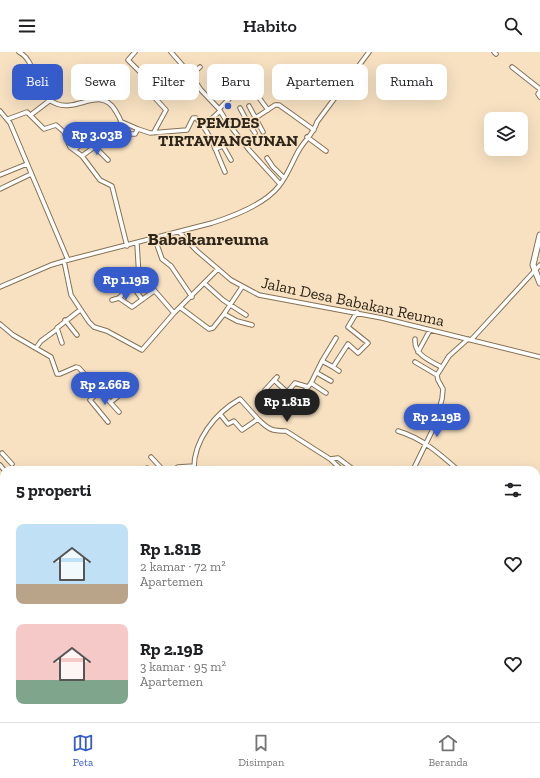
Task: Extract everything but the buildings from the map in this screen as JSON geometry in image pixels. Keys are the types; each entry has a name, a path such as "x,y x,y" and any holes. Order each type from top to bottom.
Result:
{"main road":[{"path":"540,235 533,260 534,271 540,283"}],"street":[{"path":"19,52 28,58 37,88 49,101 62,106 104,99 112,104 122,122 122,129 128,134 135,134 138,129"},
{"path":"135,52 128,60 143,75 154,97 166,110 154,132"},
{"path":"171,52 181,64"},
{"path":"0,287 52,265 137,244 212,223 241,213 260,202 280,184 307,136 314,130 317,122 369,52"},
{"path":"512,67 540,90 538,94 540,97"},
{"path":"199,87 220,110 227,122 280,184"},
{"path":"201,124 206,124 229,100"},
{"path":"261,100 268,110"},
{"path":"32,114 49,101"},
{"path":"248,123 275,105 279,105 314,130"},
{"path":"249,106 263,132"},
{"path":"240,108 255,133"},
{"path":"0,111 8,119 66,261 68,287 80,310 94,328 107,331 142,350 174,313 181,308 218,269"},
{"path":"8,119 22,112 27,112 32,114 44,129 56,125 59,126 66,136 69,145 82,156 99,178 112,186 127,246"},
{"path":"122,122 138,129 154,132 188,130 194,117 212,138 225,172"},
{"path":"75,149 81,145 77,135"},
{"path":"307,136 326,151"},
{"path":"82,156 96,148 101,142"},
{"path":"215,149 223,146 231,160"},
{"path":"96,148 108,160"},
{"path":"268,158 284,178"},
{"path":"0,175 27,164"},
{"path":"267,170 274,164"},
{"path":"0,189 31,174"},
{"name":"Jalan Desa Babakan Reuma","path":"179,232 218,269 242,287 266,297 356,312 540,357"},
{"path":"155,239 162,259 171,266 192,297"},
{"path":"112,300 119,298 131,284 138,279 137,244"},
{"path":"437,375 449,356 469,340 540,265"},
{"path":"139,275 142,276 174,313"},
{"path":"204,283 229,305 246,315"},
{"path":"131,284 142,299"},
{"path":"181,308 209,329 213,328 242,287"},
{"path":"119,298 132,307 154,291"},
{"path":"36,348 41,341 56,330 58,326 80,310"},
{"path":"333,368 348,344 358,353 368,343 348,328 356,312"},
{"path":"224,314 237,321 252,325"},
{"path":"65,320 77,335"},
{"path":"0,324 13,335 51,357 57,374 77,367 119,412"},
{"path":"56,330 62,343"},
{"path":"418,352 430,330"},
{"path":"294,405 311,383 336,338"},
{"path":"415,339 415,348 418,352 441,367"},
{"path":"322,361 339,371"},
{"path":"415,362 437,375 443,393 434,427 415,466"},
{"path":"317,373 331,381"},
{"path":"287,392 275,378 265,390 279,402 287,392 294,383 308,387"},
{"path":"108,422 90,401 100,390 115,380 119,380 126,390 111,402"},
{"path":"311,383 326,393"},
{"path":"195,466 200,445 209,425 220,414 240,399 270,430 278,432 286,431 330,459 338,466"},
{"path":"220,414 228,424 234,421 242,430 258,419"},
{"path":"398,432 410,435 425,444 444,456 454,466"},
{"path":"1,453 12,464"},
{"path":"151,458 159,466"},
{"path":"330,459 338,458 349,466"}],"place":[{"name":"PEMDES TIRTAWANGUNAN","path":"228,106"}],"district":[{"name":"Babakanreuma","path":"208,239"}]}
